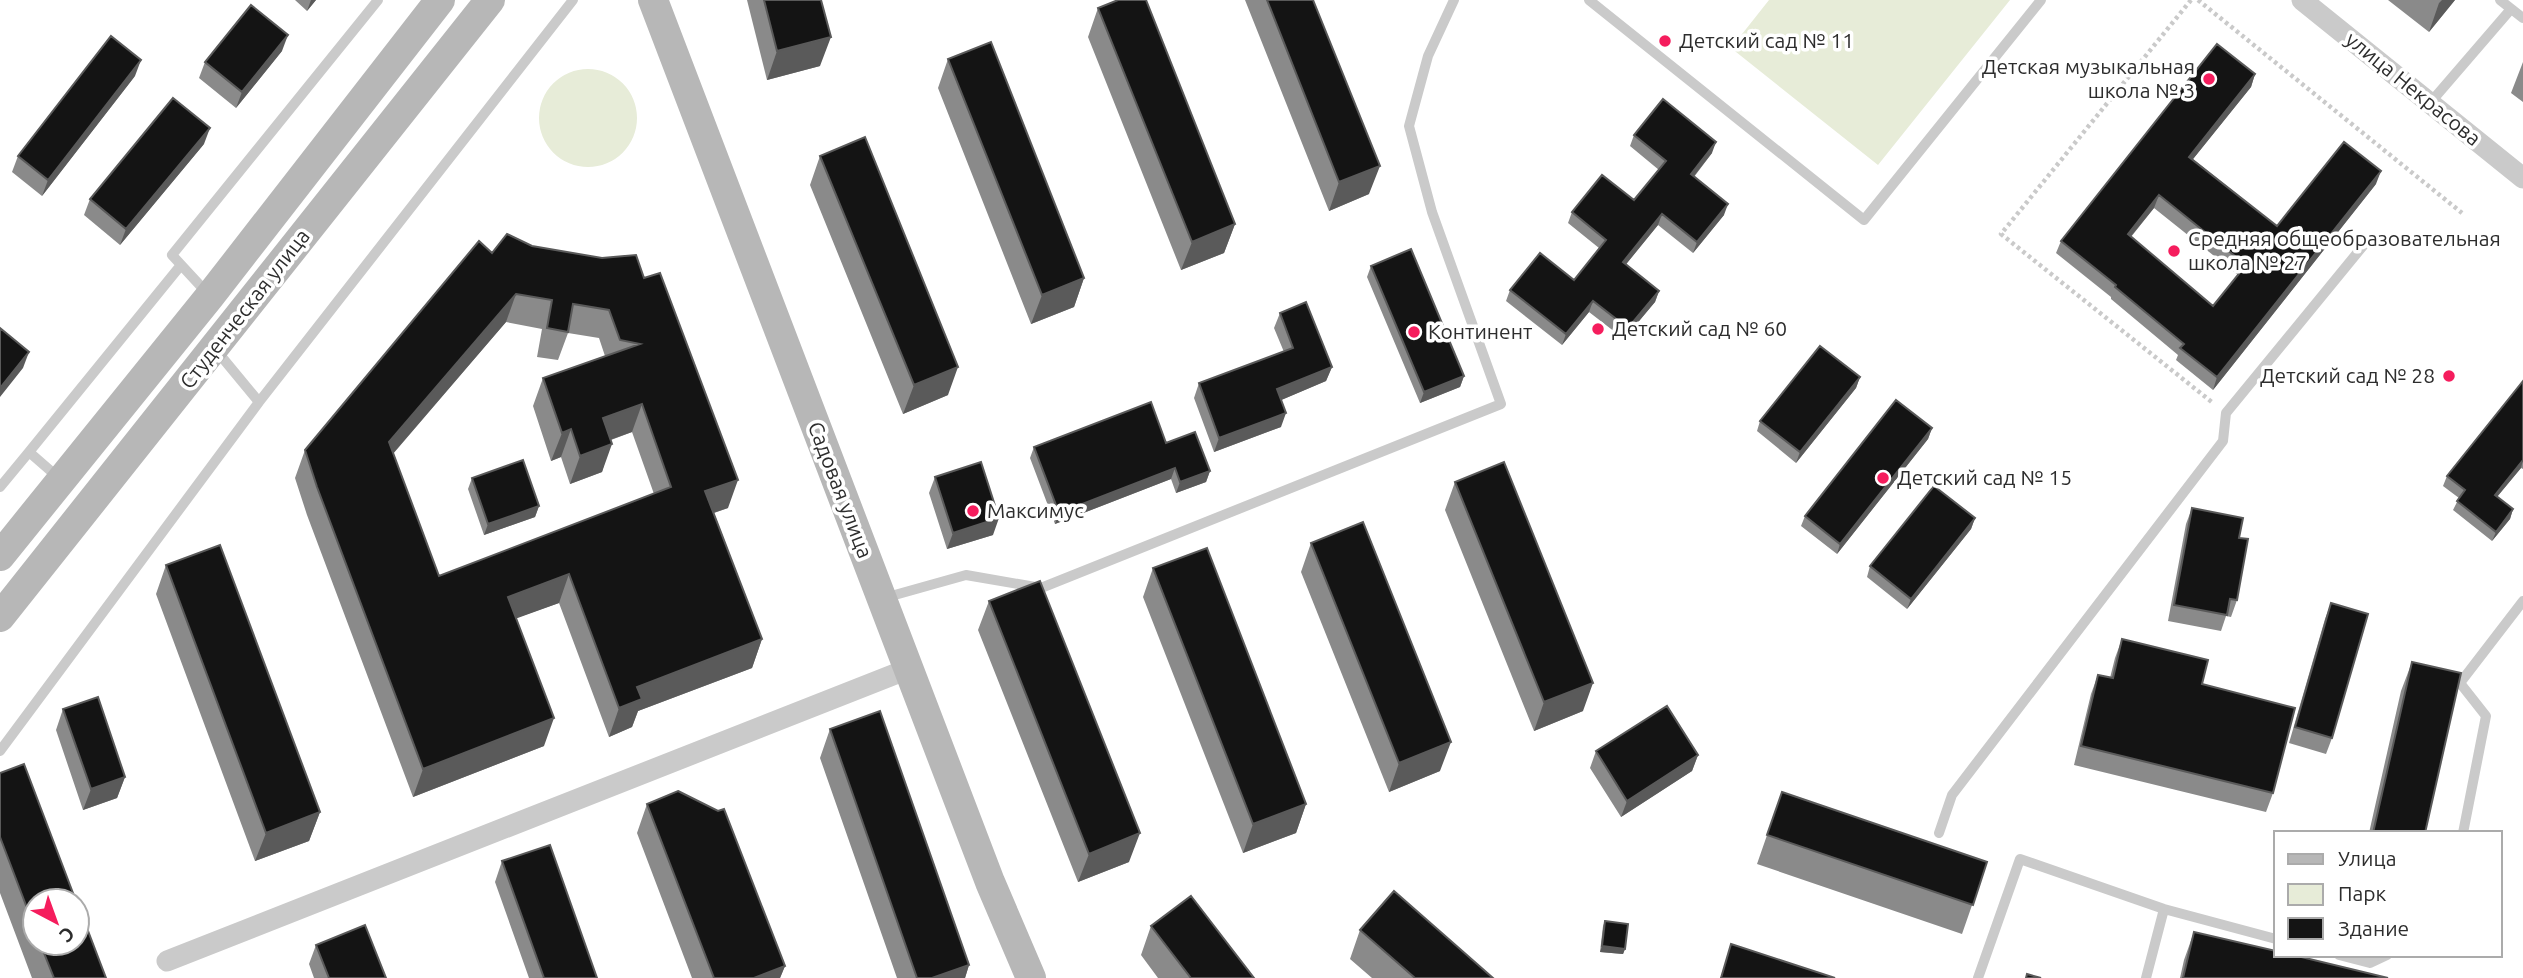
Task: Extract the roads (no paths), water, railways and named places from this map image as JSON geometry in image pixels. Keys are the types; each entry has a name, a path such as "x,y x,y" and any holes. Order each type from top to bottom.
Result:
{"main road":[{"name":"Студенческая улица","path":"0,556 210,296 440,0"},
{"name":"Студенческая улица","path":"0,617 490,0"},
{"name":"Садовая улица","path":"653,0 908,669 990,881 1031,978"}],"street":[{"name":"улица Некрасова","path":"2302,0 2523,178"},
{"path":"167,961 908,669"}],"lane":[{"path":"210,296 172,255 378,0"},
{"path":"0,751 259,402 573,0"},
{"path":"882,599 966,575 1041,588 1501,404 1432,212 1409,126 1428,56 1454,0"},
{"path":"1589,0 1864,219 2041,0"},
{"path":"2500,0 2523,18"},
{"path":"2430,103 2511,9"},
{"path":"1939,833 1952,795 2223,441 2226,413 2367,241"},
{"path":"0,487 181,265"},
{"path":"214,348 259,402"},
{"path":"29,452 62,481"},
{"path":"2463,831 2486,716 2460,683 2523,601"},
{"path":"1978,978 2020,859 2164,909 2274,938"},
{"path":"2146,978 2164,909"},
{"path":"2346,957 2370,964 2382,957"}],"place":[{"name":"Детский сад № 11","path":"1665,41"},
{"name":"Детская музыкальная школа № 3","path":"2209,79"},
{"name":"Средняя общеобразовательная школа № 27","path":"2174,251"},
{"name":"Детский сад № 60","path":"1598,329"},
{"name":"Континент","path":"1414,332"},
{"name":"Детский сад № 28","path":"2449,376"},
{"name":"Детский сад № 15","path":"1883,478"},
{"name":"Максимус","path":"973,511"}]}
